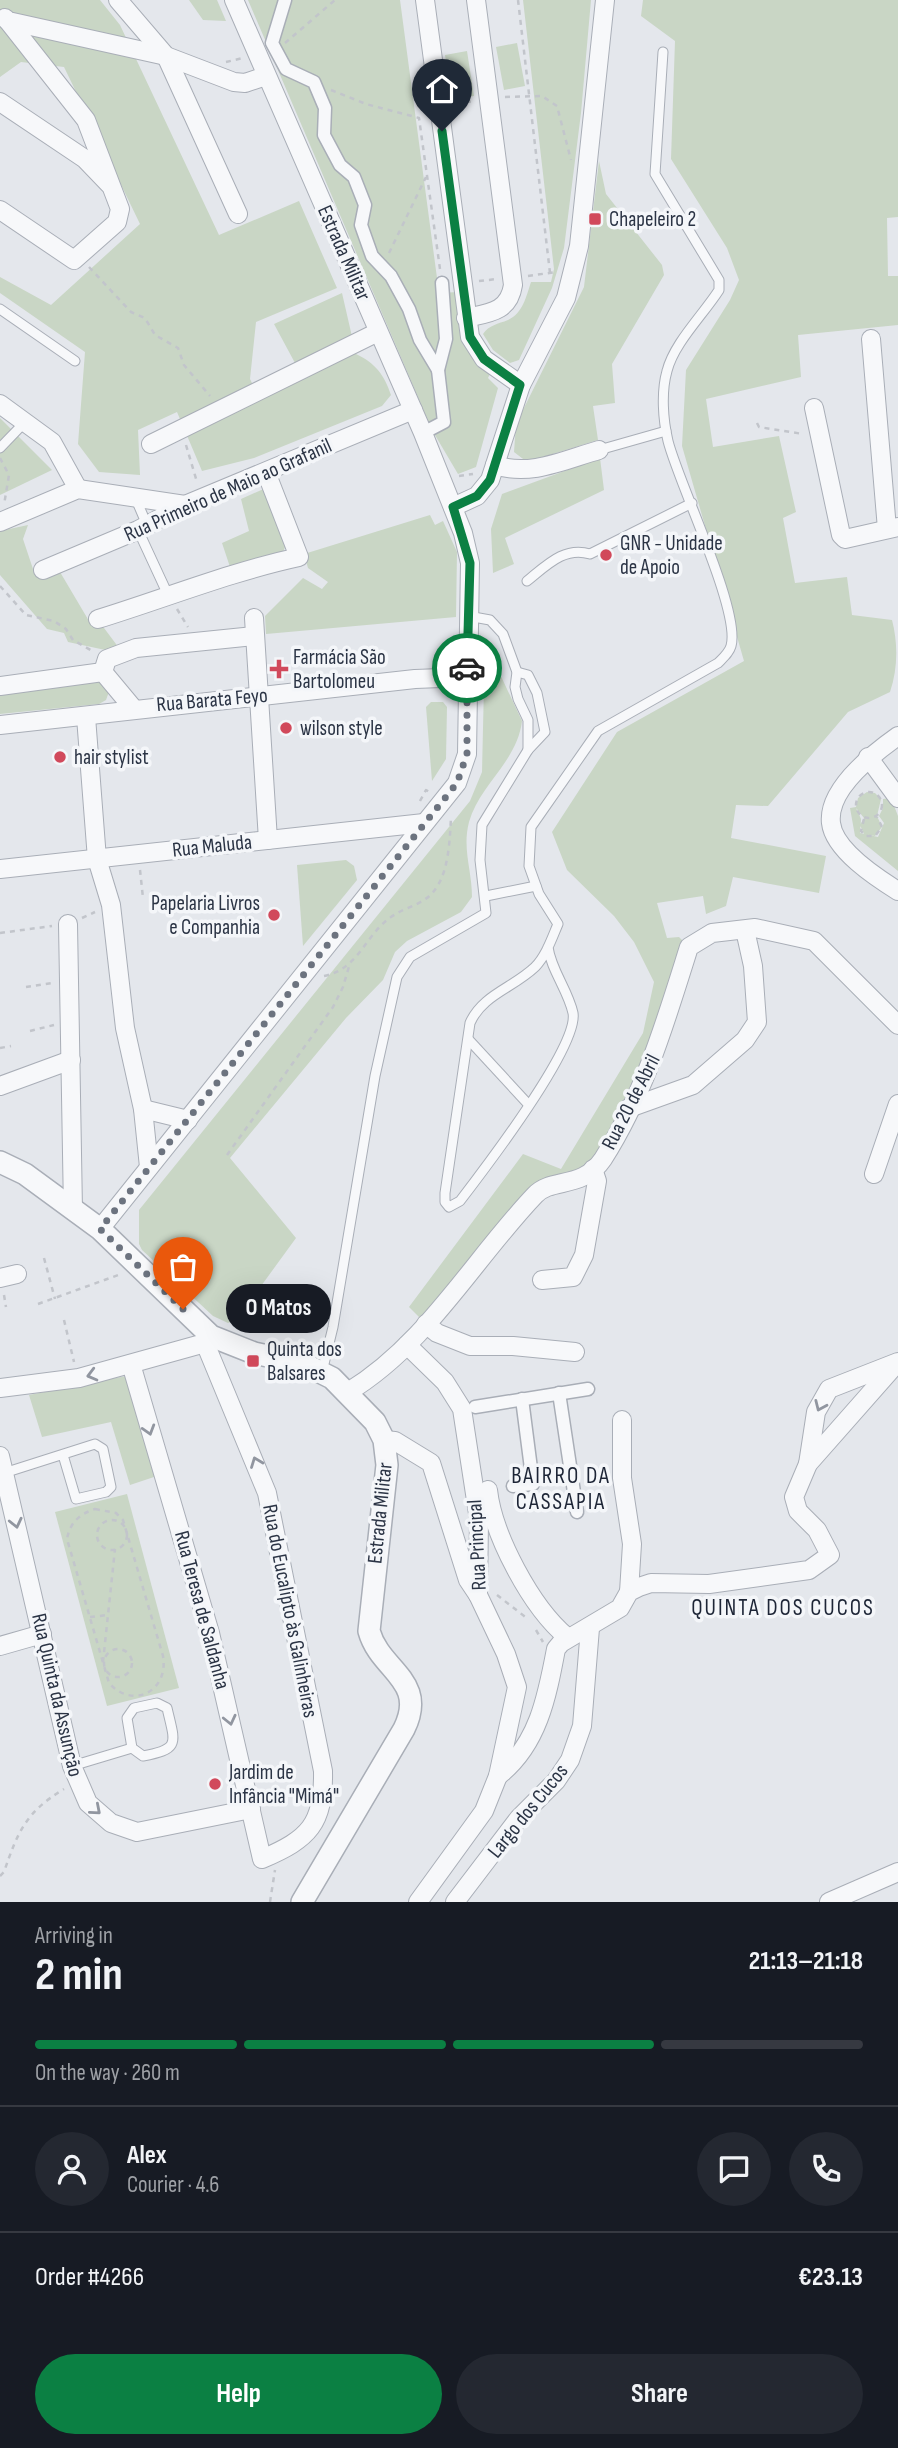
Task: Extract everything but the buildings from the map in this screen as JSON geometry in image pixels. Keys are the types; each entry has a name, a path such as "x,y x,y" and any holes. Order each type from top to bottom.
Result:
{"street":[{"path":"118,0 166,56 238,214"},
{"name":"Estrada Militar","path":"100,1229 444,800 463,772 467,754 468,553 453,507 423,433 234,0"},
{"path":"285,0 272,43 286,69 314,82 325,108 324,135 340,165 354,177 365,205 360,225 372,256 382,264 407,304 419,340 438,370"},
{"path":"425,0 466,318 475,349 484,359 520,385"},
{"path":"466,318 496,312 511,296 513,285 476,0"},
{"path":"453,507 477,496 485,488 520,385 566,298 579,246 606,0"},
{"path":"4,17 166,56 234,82 245,83 267,76"},
{"path":"0,210 74,260 117,222 120,209 86,120 4,17"},
{"path":"0,102 85,159 112,186"},
{"path":"423,433 444,422 438,370 446,338 442,283"},
{"path":"150,444 378,332"},
{"path":"814,408 830,496 843,538 892,528 871,340"},
{"path":"0,404 52,442 78,489"},
{"name":"Rua Primeiro de Maio ao Grafanil","path":"43,570 143,527 190,503 413,410"},
{"path":"495,465 512,471 527,471 599,450"},
{"path":"98,619 169,597 214,578 299,557 266,472"},
{"path":"1,522 78,489 190,503"},
{"path":"254,618 268,840"},
{"path":"0,686 105,665 136,648 254,636"},
{"path":"105,665 133,708"},
{"name":"Rua Barata Feyo","path":"0,725 133,708 423,678 467,677"},
{"path":"86,716 97,859 111,905 125,1028 143,1109 149,1167"},
{"path":"898,736 868,757 847,781 832,810 831,822 836,838 860,864 898,891"},
{"path":"868,757 898,798"},
{"name":"Rua Maluda","path":"0,869 424,823"},
{"path":"68,924 73,1210"},
{"name":"Rua 20 de Abril","path":"348,1392 407,1345 537,1192 585,1178 602,1160 655,1058 689,947 712,933 755,928 814,941 898,1025"},
{"path":"629,1108 693,1085 745,1040 757,1023 753,966 745,930"},
{"path":"0,1086 71,1060"},
{"path":"873,1174 898,1104"},
{"path":"143,1109 188,1120"},
{"name":"Estrada Militar","path":"0,1162 25,1174 100,1229 208,1339 304,1364 322,1372 348,1392 375,1422 384,1440 387,1465 369,1631 380,1655 407,1685 412,1711 302,1902"},
{"path":"542,1280 573,1277 584,1255 597,1181 593,1169"},
{"path":"426,1324 437,1333 470,1346 513,1346 575,1352"},
{"path":"0,1388 79,1378 208,1339"},
{"name":"Rua do Eucalipto às Galinheiras","path":"208,1339 267,1493 323,1771 322,1803 309,1831 294,1845 262,1859"},
{"name":"Rua Principal","path":"407,1345 445,1382 462,1409 479,1520 479,1589 517,1687 498,1776 484,1811 418,1902"},
{"path":"808,1464 897,1362"},
{"path":"629,1592 651,1583 709,1584 809,1570 830,1555 817,1530 798,1511 794,1497 808,1464 816,1412 829,1389 897,1362"},
{"name":"Rua Teresa de Saldanha","path":"131,1364 210,1633 262,1859"},
{"path":"475,1408 588,1389"},
{"path":"559,1393 577,1511"},
{"path":"522,1399 533,1484 488,1490 493,1518 522,1579 567,1637"},
{"path":"498,1776 513,1764 528,1743 546,1704 556,1650 567,1637 590,1628 620,1608 629,1592 632,1544 622,1478 622,1420"},
{"path":"384,1440 395,1441 431,1463 468,1580 479,1589"},
{"name":"Rua Quinta da Assunção","path":"1,1468 74,1773 88,1803 111,1823 137,1832 251,1809"},
{"name":"Largo dos Cucos","path":"455,1902 519,1818 556,1781 570,1760 582,1726 590,1628"},
{"path":"0,1646 42,1634"},
{"path":"829,1902 898,1872"}],"lane":[{"path":"548,947 573,1014 572,1023 548,1076 460,1201 449,1207 445,1202 445,1193 470,1023 478,1006 536,966 558,924 529,866 531,827 598,732 719,663 728,654 732,643 727,610 666,431 666,372 679,347 719,290 719,280 655,174 663,52"},
{"path":"0,309 75,361"},
{"path":"0,449 25,422"},
{"path":"599,450 666,431"},
{"path":"135,498 169,597"},
{"path":"527,581 559,557 573,551 590,554 692,503"},
{"path":"468,616 490,620 500,629 517,672 515,687 528,720 528,750"},
{"path":"322,1372 333,1326 375,1076 397,977 410,957 486,913 480,860 482,825 487,811 516,774 528,750 545,732 544,718 528,675 517,672"},
{"path":"486,896 537,886"},
{"path":"469,1040 528,1104"},
{"path":"1,1468 99,1445 112,1480 111,1487 106,1492 76,1499 63,1455"},
{"path":"163,1704 167,1708 173,1746 167,1752 143,1756 132,1748 127,1718 129,1712 134,1708 163,1704"},
{"path":"74,1773 132,1748"}],"path":[{"path":"518,0 550,273"},
{"path":"314,82 366,104 419,118 442,283"},
{"path":"529,94 542,96 557,106 572,163 586,184"},
{"path":"382,264 400,236 426,177"},
{"path":"83,254 90,271 131,313 145,318 155,335 178,348 184,365 220,409"},
{"path":"757,423 759,428 819,438"},
{"path":"180,429 197,477 190,503"},
{"path":"0,458 9,475 1,522"},
{"path":"454,477 475,474"},
{"path":"0,586 26,615 54,621 105,665"},
{"path":"169,597 198,641"},
{"path":"867,792 881,799 877,817 882,827 875,836 866,836 862,831 864,819 855,807 856,802 867,792"},
{"path":"308,970 316,976 326,976 350,963 361,954 388,919 425,901 439,884 451,819 451,806 444,800"},
{"path":"864,819 877,817"},
{"path":"138,854 144,898"},
{"path":"227,1154 333,1007 343,988 350,963"},
{"path":"26,987 69,979"},
{"path":"30,1031 71,1020"},
{"path":"0,1048 10,1045"},
{"path":"44,1258 55,1298"},
{"path":"38,1304 118,1276 136,1265"},
{"path":"64,1320 79,1378"},
{"path":"106,1509 123,1520 126,1529 163,1656 163,1675 152,1691 134,1697 115,1691 109,1684 67,1539 70,1526 86,1512 106,1509"},
{"path":"115,1549 100,1543 98,1529 109,1521 119,1522 126,1529"},
{"path":"115,1549 124,1543 126,1529"},
{"path":"103,1666 108,1653 117,1649 126,1651 132,1663 130,1671 121,1677 112,1676 103,1666 115,1549"},
{"path":"479,1589 531,1622 554,1663"},
{"path":"89,1617 108,1615"},
{"path":"0,1875 4,1872 16,1837 28,1816 74,1773"},
{"path":"270,1902 272,1892"}],"green space":[{"path":"0,0 100,0 120,25 219,235 299,201 337,288 256,322 250,379 258,395 302,376 274,324 342,293 356,354 378,370 391,395 382,406 254,458 202,471 177,412 138,430 140,475 99,472 78,444 85,352 0,293 0,277 51,305 140,224 64,67 21,62 0,77"},
{"path":"189,0 217,0 226,21 203,20"},
{"path":"248,0 400,0 439,293 458,292 490,374 488,378 498,388 476,467 458,474 432,430"},
{"path":"523,0 591,0 581,113 564,248 552,288 519,360 510,363 493,350 483,334 491,327 513,317 523,304 531,282 551,282 554,269"},
{"path":"643,0 898,0 898,217 887,218 888,276 898,276 898,325 798,335 801,377 706,399 713,447 779,436 796,512 783,518 795,583 847,577 852,615 892,620 896,647 895,674 890,692 848,712 768,806 736,805 731,838 826,856 819,893 733,877 726,906 706,914 703,896 657,903 667,938 679,937 689,947 602,1160 537,1192 426,1324 409,1307 523,1154 561,1169 643,1033 654,982 634,942 614,916 567,870 552,832 617,732 744,661 682,446 686,370 730,300 739,280 727,248 671,159 675,41 641,16"},
{"path":"517,43 525,86 504,90 496,47"},
{"path":"467,51 474,96 452,100 445,55"},
{"path":"599,161 606,194 662,265 664,275 612,364 615,403 593,406 598,440 527,462 514,452 516,424 584,287"},
{"path":"0,418 52,470 0,495"},
{"path":"600,458 604,490 505,538 514,564 493,573 491,529 502,494"},
{"path":"268,487 286,545 283,552 230,567 222,543 249,531 241,499"},
{"path":"430,515 435,525 443,521 457,552 456,617 266,634 265,616 303,578 322,589 328,582 308,568 304,554"},
{"path":"28,525 23,539 34,572 60,572 89,621 101,624 119,648 110,651 68,642 64,633 47,629 0,575 0,531"},
{"path":"485,642 522,721 513,749 481,796 469,822 467,850 472,897 461,912 407,941 395,952 383,980 346,1018 230,1158 296,1238 237,1319 228,1323 213,1316 142,1250 139,1244 139,1210 470,801 482,772"},
{"path":"95,677 110,689 106,700 99,704 0,714 0,691"},
{"path":"431,702 443,702 447,707 446,759 432,781 426,707"},
{"path":"867,792 875,793 881,799 877,816 882,827 875,836 867,834 878,837 884,823 879,816 883,799 891,798 898,816 898,871 855,836 850,808 856,807 858,798"},
{"path":"346,860 354,866 357,880 303,946 297,865"},
{"path":"126,1376 157,1476 130,1485 111,1422 42,1437 29,1395"},
{"path":"127,1494 179,1688 107,1706 55,1512"}],"way so far":[{"path":"183,1309 100,1229 457,783 467,754 467,668"}],"place":[{"name":"Chapeleiro 2","path":"595,219"},
{"name":"GNR - Unidade de Apoio","path":"606,555"},
{"name":"Farmácia São Bartolomeu","path":"279,669"},
{"name":"wilson style","path":"286,728"},
{"name":"hair stylist","path":"60,757"},
{"name":"Papelaria Livros e Companhia","path":"274,915"},
{"name":"O Matos","path":"183,1309"},
{"name":"Quinta dos Balsares","path":"253,1361"},
{"name":"Jardim de Infância \"Mimá\"","path":"215,1784"}],"district":[{"name":"BAIRRO DA CASSAPIA","path":"561,1489"},
{"name":"QUINTA DOS CUCOS","path":"783,1608"}],"route":[{"path":"442,131 470,337 475,349 484,359 520,385 490,480 477,496 453,507 470,563 467,668"}]}
